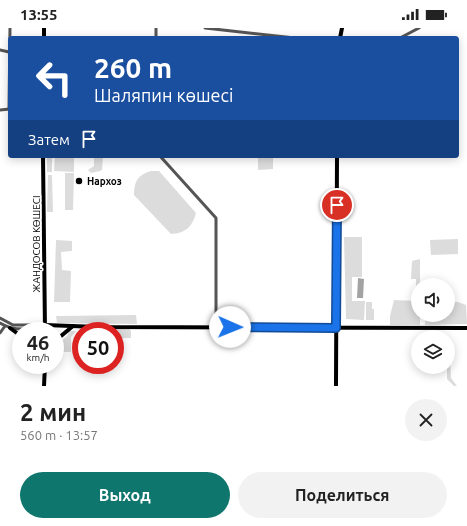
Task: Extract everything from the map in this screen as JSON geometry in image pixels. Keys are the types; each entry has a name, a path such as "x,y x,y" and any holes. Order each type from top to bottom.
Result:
{"main road":[{"name":"ЖАНДОСОВ КӨШЕСІ","path":"43,158 45,322"},
{"path":"336,386 337,158"},
{"path":"124,326 467,328"},
{"path":"64,334 72,327"},
{"path":"44,386 45,374"}],"street":[{"path":"205,28 277,36"},
{"path":"404,36 419,28"},
{"path":"162,158 216,218 216,327"},
{"path":"0,318 12,324"},
{"path":"0,323 10,328"},
{"path":"0,332 5,326"}],"shaded area":[{"path":"47,158 52,158 52,172 47,172"},
{"path":"55,158 74,158 74,172 54,171"},
{"path":"94,158 103,158 102,170 91,173 88,170 94,166"},
{"path":"258,158 273,158 273,169 258,170"},
{"path":"151,171 159,171 196,213 193,222 184,231 171,234 134,195 136,182 138,179 143,174"},
{"path":"65,173 74,173 73,210 65,210"},
{"path":"48,175 52,175 53,212 47,212"},
{"path":"344,237 362,237 362,277 352,277 352,301 365,301 364,320 346,319"},
{"path":"458,239 458,254 431,255 430,240"},
{"path":"56,240 72,241 72,251 61,252 62,270 71,271 70,302 54,302"},
{"path":"420,259 420,278 411,278 412,261"},
{"path":"358,278 364,279 363,298 357,298"},
{"path":"394,300 411,301 411,322 420,322 420,325 390,325 390,316"},
{"path":"366,302 372,302 372,309 374,309 374,320 366,320"},
{"path":"455,302 466,305 467,324 425,325 425,322 455,322"},
{"path":"136,315 137,324 124,324 124,322 64,323 57,322 56,316"},
{"path":"124,329 129,329 131,331 131,338 124,338"},
{"path":"69,331 72,331 71,352 64,352 64,339"},
{"path":"447,374 451,374 451,378 457,386 454,386 447,379"}],"place":[{"name":"Нархоз","path":"79,181"}],"route":[{"path":"230,327 336,328 337,205"}]}
